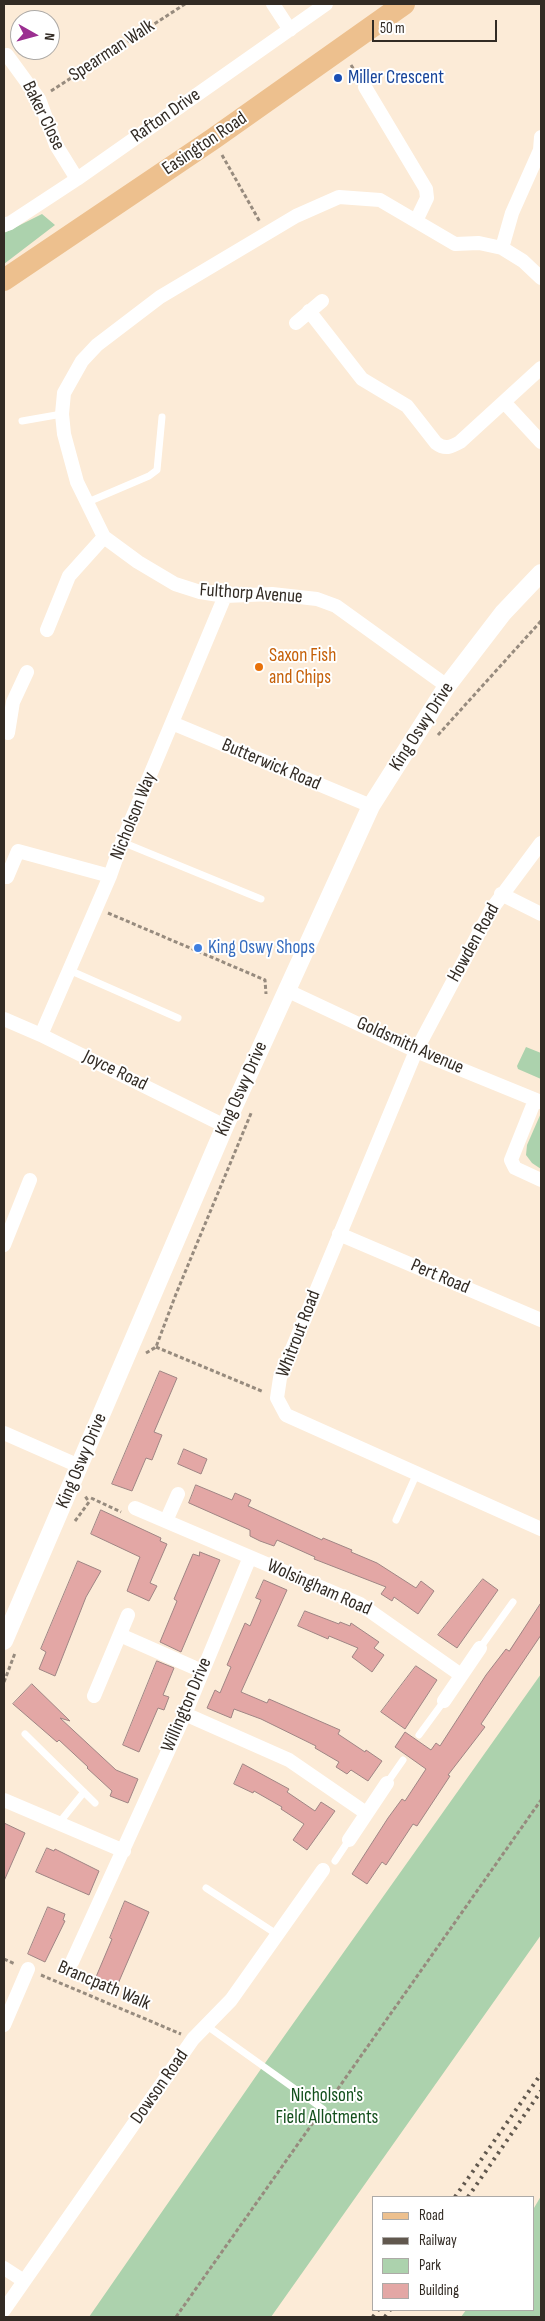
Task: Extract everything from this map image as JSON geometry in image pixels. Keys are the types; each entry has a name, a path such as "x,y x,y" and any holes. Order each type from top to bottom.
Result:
{"main road":[{"name":"Easington Road","path":"4,280 213,139 404,4"}],"street":[{"path":"273,4 290,30"},
{"name":"Rafton Drive","path":"4,225 10,223 76,179 326,4"},
{"name":"Baker Close","path":"7,55 39,99 56,145 76,179"},
{"path":"365,87 426,189 427,198 416,221"},
{"path":"502,248 512,213 540,150 541,137"},
{"path":"266,233 296,216 339,197 380,200 455,244 479,243 502,248 523,262 541,278"},
{"name":"Fulthorp Avenue","path":"266,233 160,297 97,345 82,361 64,393 62,414 64,434 78,482 104,537 138,562 175,584 200,592 225,596 272,594 317,599 336,606 447,686"},
{"path":"296,323 322,301"},
{"path":"309,311 362,379 407,406 436,443 442,447 450,448 460,442 541,368"},
{"path":"504,402 541,442"},
{"path":"47,630 68,576 104,537"},
{"name":"King Oswy Drive","path":"4,1641 225,1126 371,806 447,686 503,613 541,573"},
{"name":"Nicholson Way","path":"41,1035 110,876 122,842 225,596"},
{"path":"8,733 9,700 27,672"},
{"name":"Butterwick Road","path":"172,723 371,806"},
{"name":"Howden Road","path":"416,1051 501,894 541,842"},
{"path":"6,877 18,852 110,876"},
{"path":"501,894 541,914"},
{"name":"Goldsmith Avenue","path":"286,990 416,1051 538,1101 511,1160 515,1168 541,1180"},
{"name":"Joyce Road","path":"4,1019 41,1035 225,1126"},
{"name":"Whitrout Road","path":"416,1051 280,1378 277,1398 286,1416 541,1529"},
{"path":"4,1245 30,1180"},
{"name":"Pert Road","path":"339,1234 541,1320"},
{"path":"4,1433 79,1466"},
{"path":"166,1521 178,1494"},
{"name":"Wolsingham Road","path":"131,1511 166,1521 366,1607 461,1675"},
{"name":"Willington Drive","path":"72,1962 185,1714 250,1557"},
{"path":"94,1696 128,1615"},
{"path":"120,1635 202,1672"},
{"path":"444,1701 480,1648"},
{"path":"185,1714 288,1760 366,1813"},
{"path":"349,1840 386,1783"},
{"path":"4,1800 124,1851"},
{"name":"Dowson Road","path":"4,2310 193,2039 231,2000 323,1870"},
{"path":"4,2025 28,1969"},
{"path":"4,2268 24,2281"}],"lane":[{"path":"22,420 62,414"},
{"path":"88,502 149,476 157,470 162,417"},
{"path":"122,842 260,899"},
{"path":"69,970 178,1018"},
{"path":"396,1520 417,1474"},
{"path":"480,1648 513,1602"},
{"path":"419,1735 444,1701"},
{"path":"25,1734 95,1803"},
{"path":"386,1783 404,1760"},
{"path":"59,1823 84,1792"},
{"path":"335,1861 349,1840"},
{"path":"206,1888 278,1936"},
{"path":"207,2026 323,2109"}],"path":[{"name":"Spearman Walk","path":"39,99 185,4"},
{"path":"341,50 365,87"},
{"path":"213,139 266,233"},
{"path":"432,741 541,621"},
{"path":"96,908 265,980 267,1003"},
{"path":"256,1102 176,1294 156,1347 277,1398"},
{"path":"91,1498 131,1511"},
{"path":"176,2317 541,1800"},
{"name":"Brancpath Walk","path":"4,1959 193,2039"}],"green space":[{"path":"42,214 55,225 4,264 4,233"},
{"path":"526,1047 541,1053 541,1079 518,1069 517,1066"},
{"path":"541,1113 541,1169 532,1163 526,1155 527,1145"},
{"name":"Nicholson's Field Allotments","path":"541,1674 541,1935 271,2317 89,2317 263,2066"},
{"path":"541,2196 541,2317 461,2317 465,2311 535,2311 535,2206"}],"building":[{"path":"160,1371 177,1378 154,1432 162,1435 152,1460 146,1458 132,1491 112,1484"},
{"path":"184,1449 207,1459 201,1474 178,1464"},
{"path":"196,1485 232,1500 235,1493 251,1500 248,1506 322,1540 323,1538 352,1550 351,1552 377,1563 416,1588 421,1581 434,1591 418,1614 394,1597 392,1601 381,1594 386,1587 314,1559 315,1557 277,1540 274,1546 260,1541 250,1536 250,1530 189,1503"},
{"path":"101,1510 161,1538 160,1541 167,1544 150,1583 157,1586 149,1601 127,1591 140,1557 91,1534"},
{"path":"200,1552 220,1560 181,1652 160,1642 177,1601 174,1599 193,1554 199,1556"},
{"path":"78,1561 101,1571 86,1597 55,1676 39,1669 46,1652 41,1649"},
{"path":"483,1579 498,1590 457,1648 438,1635"},
{"path":"264,1580 287,1590 241,1692 267,1703 269,1699 340,1730 338,1734 382,1761 368,1781 351,1770 347,1774 336,1767 339,1762 315,1748 316,1746 261,1719 234,1709 231,1718 207,1708 215,1690 220,1693 231,1667 227,1665 245,1623 250,1626 261,1600 256,1598"},
{"path":"541,1603 541,1635 481,1724 485,1727 448,1775 450,1776 417,1826 413,1824 386,1865 382,1862 367,1884 352,1874 388,1818 402,1799 405,1801 426,1769 395,1747 405,1732 431,1750 436,1743 440,1746 486,1675 506,1649 509,1651"},
{"path":"305,1611 339,1624 340,1622 350,1626 351,1623 379,1642 374,1648 384,1655 372,1672 352,1657 358,1648 329,1636 328,1639 298,1626"},
{"path":"157,1661 174,1668 163,1695 169,1697 164,1710 158,1708 139,1752 123,1745"},
{"path":"416,1666 437,1680 405,1729 381,1712"},
{"path":"32,1684 70,1721 60,1718 116,1770 138,1779 128,1803 110,1796 112,1791 88,1767 59,1740 57,1742 13,1704"},
{"path":"243,1764 289,1789 287,1792 315,1811 321,1802 335,1811 307,1850 293,1840 304,1824 281,1809 282,1807 254,1791 253,1793 234,1784"},
{"path":"4,1823 25,1833 4,1881"},
{"path":"47,1848 54,1851 55,1849 99,1871 89,1895 36,1872"},
{"path":"125,1901 149,1912 114,1993 93,1984 112,1939 110,1938"},
{"path":"48,1907 65,1914 63,1920 65,1921 45,1962 28,1954"}],"railway":[{"path":"456,2196 541,2074"},
{"path":"469,2196 541,2091"},
{"path":"373,2317 377,2311"},
{"path":"385,2317 389,2311"}],"place":[{"name":"Miller Crescent","path":"338,78"},
{"name":"Saxon Fish and Chips","path":"259,667"},
{"name":"King Oswy Shops","path":"198,948"}]}
